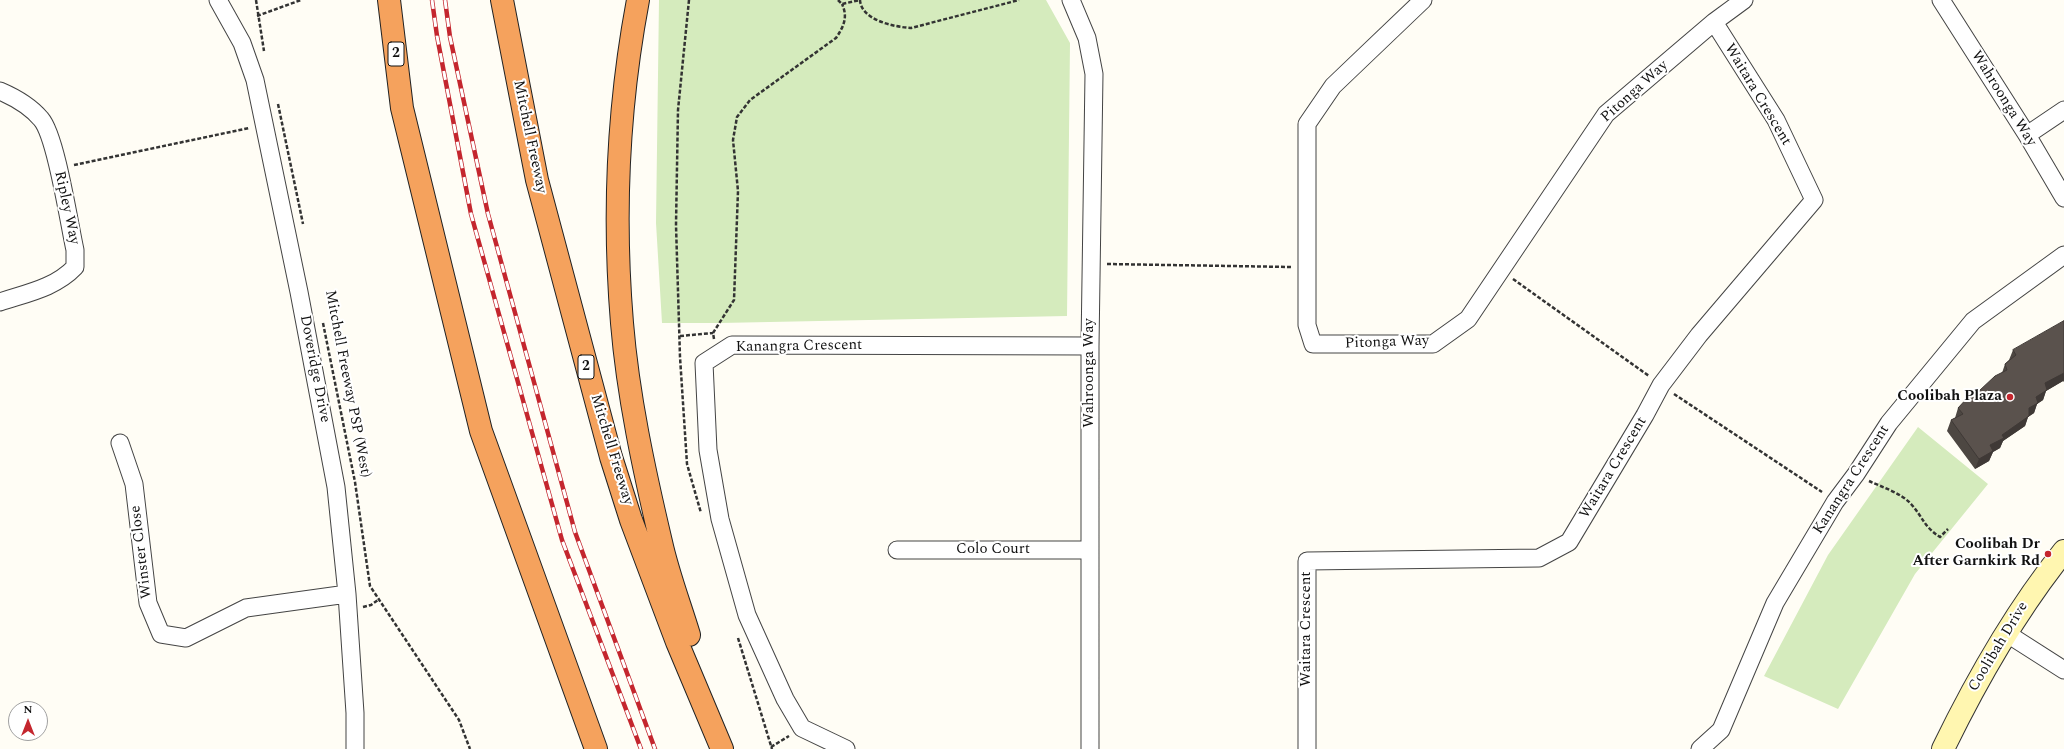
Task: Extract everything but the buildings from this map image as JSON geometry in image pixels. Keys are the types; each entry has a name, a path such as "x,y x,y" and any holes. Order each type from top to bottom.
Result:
{"highway":[{"path":"374,0 402,108"},
{"name":"2","path":"389,0 402,108 482,431 596,749"},
{"name":"Mitchell Freeway","path":"502,0 537,180 611,457 632,520 677,642 722,749"},
{"path":"638,0 632,32 623,113 619,174 618,231 622,323 639,442 661,544 697,662 711,722"}],"main road":[{"name":"Coolibah Drive","path":"1958,749 1983,699 2032,592 2064,551"},
{"name":"Coolibah Drive","path":"1943,749 1970,693 2012,637 2064,574"}],"street":[{"name":"Doveridge Drive","path":"218,0 234,26 250,62 255,80 299,292 336,487 347,594 355,713 355,749"},
{"name":"Wahroonga Way","path":"1071,0 1087,38 1094,74 1090,263 1090,749"},
{"name":"Pitonga Way","path":"1423,0 1333,86 1307,124 1307,325 1313,344 1433,344 1468,319 1606,114 1714,22 1744,0"},
{"name":"Wahroonga Way","path":"1941,0 2027,135 2064,198"},
{"name":"Waitara Crescent","path":"1307,749 1307,561 1539,558 1570,542 1645,415 1661,385 1699,335 1814,200 1776,120 1714,22"},
{"name":"Ripley Way","path":"0,91 18,100 41,119 51,136 75,250 75,267 66,276 53,285 0,302"},
{"path":"2027,135 2064,110"},
{"name":"Kanangra Crescent","path":"1700,749 1721,730 1775,603 1835,502 1856,474 1890,423 1973,321 2064,254"},
{"name":"Kanangra Crescent","path":"802,728 785,699 747,615 720,519 708,450 704,363 732,345 1090,346"},
{"name":"Winster Close","path":"120,443 134,484 148,603 161,634 186,638 246,608 347,594"},
{"name":"Colo Court","path":"897,550 1090,550"},
{"path":"2012,637 2064,670"},
{"path":"802,728 846,749"}],"path":[{"path":"256,0 257,16 265,55"},
{"path":"257,16 301,0"},
{"path":"717,355 713,333 734,300 738,191 733,140 737,117 750,100 836,38 845,23 845,10 838,0"},
{"path":"842,4 860,0 862,9 871,17 899,26 911,28 1020,0"},
{"path":"277,100 283,122 305,232"},
{"path":"58,168 283,122"},
{"path":"1090,263 1306,267"},
{"name":"Mitchell Freeway PSP (West)","path":"322,318 354,476 370,586 459,720 470,749"},
{"path":"680,336 713,333"},
{"path":"1856,474 1903,498 1911,504 1928,530 1940,537 1948,529"},
{"path":"771,747 802,728"}],"green space":[{"path":"659,0 1046,0 1070,43 1067,316 662,323 656,223"},
{"path":"1918,427 1988,484 1915,574 1838,709 1764,676 1828,555"}],"railway":[{"path":"432,0 437,36 471,214 562,540 641,749"},
{"path":"445,0 450,37 488,214 575,532 655,749"}],"place":[{"name":"Coolibah Plaza","path":"2010,397"},
{"name":"Coolibah Dr After Garnkirk Rd","path":"2048,554"}]}
